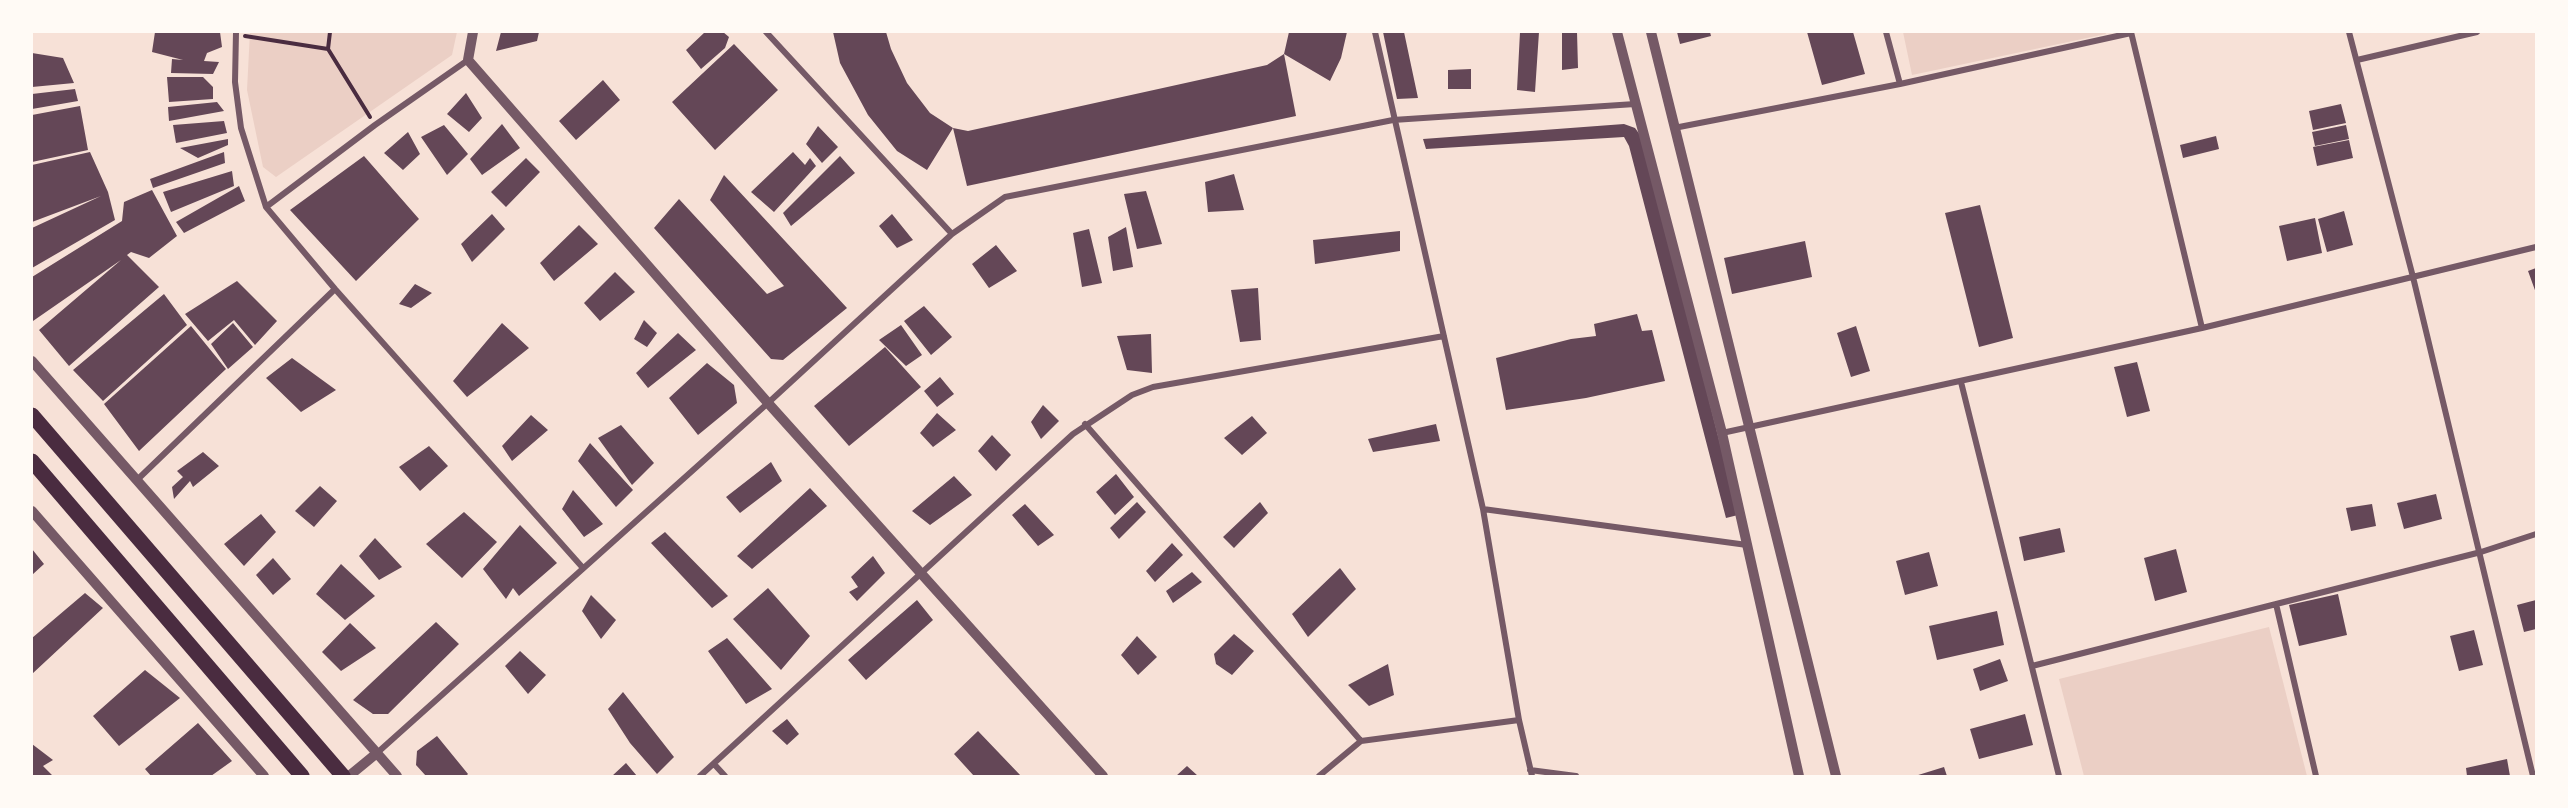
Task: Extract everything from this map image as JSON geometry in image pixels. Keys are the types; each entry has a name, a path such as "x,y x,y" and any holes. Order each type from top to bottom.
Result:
{"highway":[{"path":"32,416 343,777"},
{"path":"32,461 302,777"}],"street":[{"path":"266,207 375,125 468,60 473,32"},
{"path":"766,32 952,234"},
{"path":"1375,32 1393,120 1483,509 1519,720 1531,773 1576,777"},
{"path":"1617,32 1722,433 1799,777"},
{"path":"1651,32 1673,128 1750,426 1777,547 1836,777"},
{"path":"1886,32 1900,84"},
{"path":"1673,128 1900,84 2131,32 2202,328"},
{"path":"2349,32 2413,276 2481,552 2533,777"},
{"path":"2356,60 2477,32"},
{"path":"236,33 235,82 241,128 266,207 335,289 583,568"},
{"path":"468,60 768,403 1103,777"},
{"path":"349,777 768,403 952,234 1005,197 1393,120 1635,104"},
{"path":"1722,433 2202,328 2536,247"},
{"path":"137,480 335,289"},
{"path":"700,777 1085,424 1131,395 1153,387 1444,336"},
{"path":"32,361 397,777"},
{"path":"1961,381 2059,777"},
{"path":"1085,424 1361,741"},
{"path":"1483,509 1748,545"},
{"path":"32,511 264,777"},
{"path":"2032,666 2481,552 2536,534"},
{"path":"2276,604 2316,777"},
{"path":"1319,777 1361,741 1519,720"},
{"path":"714,764 725,777"}],"path":[{"path":"330,32 328,49 375,125"},
{"path":"236,33 328,49"}],"shaded area":[{"path":"250,32 457,32 452,55 276,177 263,167 247,90"},
{"path":"1903,32 2105,32 2106,34 1912,75"},
{"path":"2269,627 2307,776 2084,776 2059,679"}],"building":[{"path":"155,32 220,32 222,47 207,53 204,61 219,62 213,74 171,73 172,59 183,60 152,52"},
{"path":"501,32 539,32 537,41 496,51"},
{"path":"705,32 723,32 729,37 725,48 701,69 686,50"},
{"path":"833,32 886,32 891,49 907,83 930,113 953,128 927,170 897,151 868,115 840,63"},
{"path":"1289,32 1347,32 1341,58 1330,81 1284,54"},
{"path":"1383,32 1404,32 1418,98 1397,99"},
{"path":"1520,32 1539,32 1535,92 1517,90"},
{"path":"1562,32 1577,32 1578,68 1562,70"},
{"path":"1677,32 1710,32 1711,36 1680,44"},
{"path":"1807,32 1853,32 1865,74 1822,85"},
{"path":"734,44 778,90 715,150 672,102"},
{"path":"32,53 63,58 74,83 32,87"},
{"path":"1284,54 1296,116 967,186 953,128 968,131 1267,65"},
{"path":"1471,69 1471,89 1448,89 1448,70"},
{"path":"167,77 203,77 213,87 213,99 169,102"},
{"path":"603,80 620,100 576,140 559,121"},
{"path":"75,89 78,101 32,109 32,94"},
{"path":"466,93 482,118 469,132 447,114"},
{"path":"217,102 224,111 169,121 168,107"},
{"path":"2341,104 2346,123 2313,130 2309,111"},
{"path":"80,106 88,150 32,162 32,115"},
{"path":"224,121 227,133 176,143 173,125"},
{"path":"502,124 520,148 482,175 470,159"},
{"path":"1624,124 1635,128 1643,139 1738,515 1726,518 1629,146 1624,137 1426,149 1423,139"},
{"path":"444,125 468,154 447,175 421,137"},
{"path":"2346,125 2349,139 2315,146 2312,132"},
{"path":"818,126 838,147 822,163 806,144"},
{"path":"408,132 420,154 403,170 384,153"},
{"path":"2216,136 2219,149 2183,158 2180,145"},
{"path":"228,139 228,145 198,158 180,148"},
{"path":"2349,140 2353,158 2317,166 2313,147"},
{"path":"90,152 108,192 115,220 32,268 32,228 101,196 32,222 32,165"},
{"path":"224,152 225,163 153,188 150,179"},
{"path":"793,152 805,165 810,158 816,166 774,212 751,192"},
{"path":"364,156 419,219 356,281 290,210"},
{"path":"840,156 855,173 791,226 783,213"},
{"path":"526,158 540,172 506,207 491,192"},
{"path":"232,171 234,186 171,212 163,192"},
{"path":"1234,174 1244,210 1208,212 1205,182"},
{"path":"724,175 847,308 783,360 771,359 654,228 679,199 767,294 784,286 710,200"},
{"path":"239,186 245,201 184,233 176,222"},
{"path":"152,190 177,236 149,258 131,252 127,255 159,287 69,366 39,330 121,260 33,321 32,277 122,221 124,202"},
{"path":"1146,191 1162,244 1137,249 1124,194"},
{"path":"1980,205 2013,338 1979,347 1945,213"},
{"path":"2344,211 2353,245 2327,252 2318,219"},
{"path":"492,214 505,229 472,262 461,244"},
{"path":"892,214 913,240 897,248 879,226"},
{"path":"2315,218 2322,253 2287,261 2279,226"},
{"path":"579,225 598,244 554,281 540,263"},
{"path":"1126,227 1133,267 1113,271 1108,237"},
{"path":"1089,229 1102,283 1082,287 1073,233"},
{"path":"1400,231 1400,251 1315,264 1313,240"},
{"path":"1805,241 1812,277 1732,294 1724,258"},
{"path":"996,245 1017,271 989,288 972,264"},
{"path":"2536,268 2536,293 2528,271"},
{"path":"615,272 635,292 600,321 584,303"},
{"path":"237,281 277,321 255,345 234,320 208,341 185,314"},
{"path":"415,284 432,293 411,308 399,304"},
{"path":"1258,288 1261,340 1240,342 1231,290"},
{"path":"164,294 187,325 103,401 73,370"},
{"path":"924,306 952,337 931,355 904,321"},
{"path":"1637,314 1642,331 1652,330 1665,381 1586,398 1506,410 1496,358 1571,339 1596,336 1594,324"},
{"path":"644,320 657,333 647,347 634,339"},
{"path":"233,323 253,347 228,369 211,344"},
{"path":"502,323 529,348 467,397 453,381"},
{"path":"901,325 922,355 906,366 879,340"},
{"path":"191,326 226,369 139,451 104,404"},
{"path":"1856,326 1870,371 1851,377 1837,333"},
{"path":"678,333 696,350 648,388 636,373"},
{"path":"1151,334 1152,373 1127,370 1117,336"},
{"path":"885,347 921,387 849,446 814,406"},
{"path":"292,358 336,390 301,412 266,378"},
{"path":"2137,362 2150,411 2127,417 2114,367"},
{"path":"707,363 734,385 737,403 698,435 669,398"},
{"path":"940,377 954,394 937,407 924,391"},
{"path":"1043,405 1059,421 1041,439 1031,422"},
{"path":"937,413 956,430 933,447 920,433"},
{"path":"531,415 548,430 512,461 502,446"},
{"path":"1252,416 1267,433 1242,455 1224,438"},
{"path":"1436,424 1440,441 1373,452 1368,439"},
{"path":"621,425 654,463 632,485 598,438"},
{"path":"992,435 1011,455 996,471 978,451"},
{"path":"590,443 633,490 616,507 578,461"},
{"path":"429,446 448,466 420,491 399,467"},
{"path":"203,452 219,466 193,487 190,481 174,499 172,487 183,477 177,471"},
{"path":"771,462 782,481 740,513 726,497"},
{"path":"1116,474 1134,497 1115,515 1096,492"},
{"path":"954,476 972,495 930,525 912,511"},
{"path":"320,486 337,501 314,527 295,511"},
{"path":"810,488 827,506 752,569 737,556"},
{"path":"573,490 603,524 584,537 562,509"},
{"path":"2436,494 2442,519 2404,529 2397,503"},
{"path":"1137,502 1146,512 1119,539 1110,528"},
{"path":"1260,502 1268,513 1234,548 1223,537"},
{"path":"1025,504 1054,535 1038,546 1012,515"},
{"path":"2372,504 2376,526 2351,531 2346,508"},
{"path":"464,512 497,542 462,578 426,544"},
{"path":"261,514 276,532 244,566 224,544"},
{"path":"520,525 557,563 519,596 513,588 506,599 483,569"},
{"path":"2060,528 2065,552 2024,561 2019,537"},
{"path":"665,532 728,596 712,608 651,543"},
{"path":"375,538 402,567 379,580 359,556"},
{"path":"1172,543 1183,555 1155,582 1146,571"},
{"path":"32,549 44,564 32,575"},
{"path":"2176,549 2187,592 2155,601 2144,558"},
{"path":"1929,552 1938,586 1905,595 1896,561"},
{"path":"873,556 885,573 857,601 849,592 858,587 851,577"},
{"path":"273,558 291,579 273,595 256,575"},
{"path":"341,564 375,596 345,620 316,594"},
{"path":"1340,568 1356,589 1308,637 1292,614"},
{"path":"1192,572 1202,582 1173,603 1166,591"},
{"path":"768,588 810,636 781,670 733,619"},
{"path":"85,593 103,608 32,674 32,638"},
{"path":"2338,594 2347,635 2299,646 2289,605"},
{"path":"591,595 616,620 601,639 582,611"},
{"path":"917,600 933,620 866,680 848,660"},
{"path":"2536,600 2536,629 2524,632 2517,605"},
{"path":"1997,611 2004,645 1937,660 1929,626"},
{"path":"436,622 459,644 388,714 373,714 353,700"},
{"path":"350,623 376,648 341,671 322,652"},
{"path":"2474,630 2483,665 2459,671 2450,636"},
{"path":"1234,634 1254,651 1232,675 1216,664 1214,654"},
{"path":"1137,636 1157,657 1138,675 1121,655"},
{"path":"727,638 772,689 746,704 708,651"},
{"path":"520,651 546,675 528,694 505,666"},
{"path":"2000,659 2008,681 1980,691 1973,669"},
{"path":"1388,664 1394,695 1369,706 1348,685"},
{"path":"145,670 180,698 119,746 93,716"},
{"path":"623,692 674,757 657,774 630,743 608,709"},
{"path":"2025,714 2033,745 1979,759 1970,729"},
{"path":"787,719 799,734 787,745 772,731"},
{"path":"198,723 232,761 211,776 151,776 145,769"},
{"path":"978,731 1021,776 974,776 954,754"},
{"path":"437,736 468,774 466,776 426,776 416,765 417,751"},
{"path":"32,744 53,760 43,766 53,776 32,776"},
{"path":"2507,759 2510,776 2467,776 2466,768"},
{"path":"626,763 637,776 612,776"},
{"path":"1187,766 1198,776 1176,776"},
{"path":"1944,767 1947,776 1915,776"}]}
